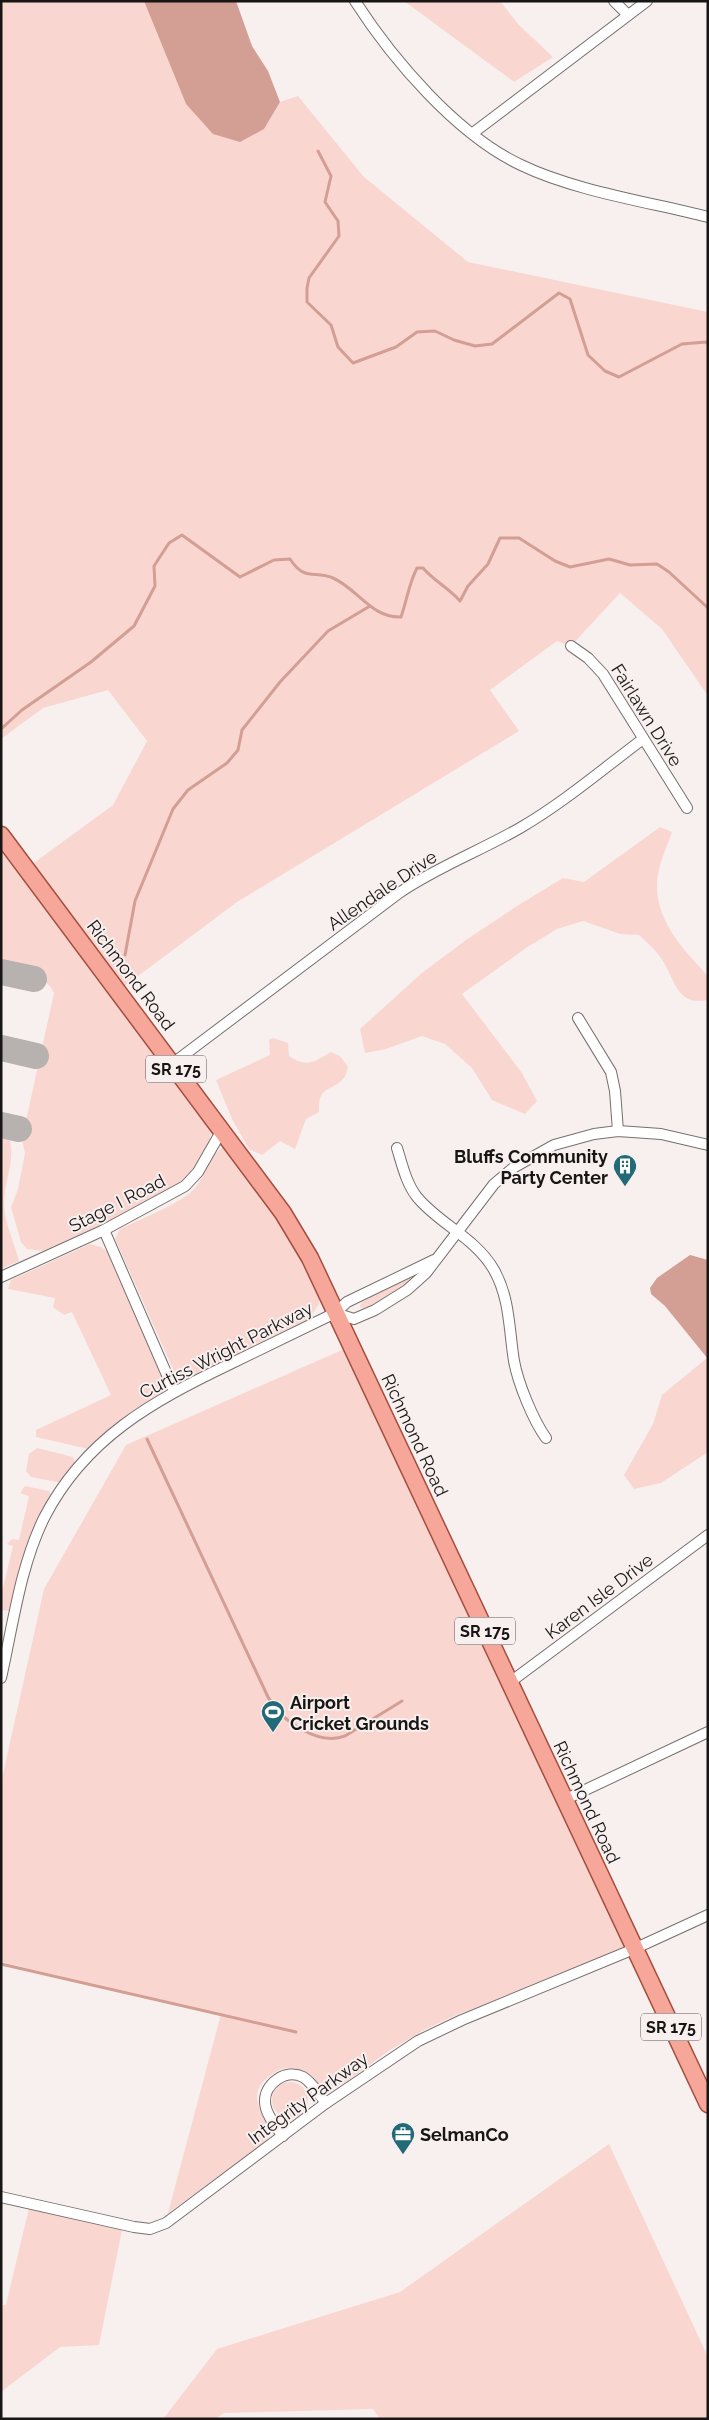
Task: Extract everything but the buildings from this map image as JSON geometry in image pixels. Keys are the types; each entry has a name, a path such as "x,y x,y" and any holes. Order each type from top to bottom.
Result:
{"main road":[{"name":"Richmond Road","path":"1,835 222,1130 296,1233 310,1258 708,2104"}],"street":[{"path":"355,1 386,47 410,75 472,133 503,155 547,176 708,217"},
{"path":"614,1 628,15"},
{"path":"472,133 647,1"},
{"name":"Fairlawn Drive","path":"571,646 588,658 603,674 687,808"},
{"name":"Allendale Drive","path":"172,1064 405,888 441,867 500,839 535,818 643,739"},
{"path":"578,1018 611,1072 615,1091 618,1131"},
{"name":"Stage I Road","path":"1,1276 104,1230 185,1186 198,1172 222,1130"},
{"path":"335,1313 354,1319 375,1310 407,1290 426,1272 494,1184 525,1161 554,1145 575,1138 618,1131 661,1134 708,1145"},
{"path":"397,1148 414,1192 424,1204 457,1231 486,1259 499,1279 509,1315 516,1371 546,1438"},
{"path":"104,1230 174,1391"},
{"name":"Curtiss Wright Parkway","path":"1,1678 24,1571 44,1518 61,1489 87,1456 110,1434 153,1403 174,1391 335,1313 347,1302 434,1260"},
{"name":"Karen Isle Drive","path":"510,1683 708,1535"},
{"path":"564,1800 708,1732"},
{"name":"Integrity Parkway","path":"1,2197 134,2227 150,2229 166,2223 326,2103 418,2041 462,2020 634,1950 708,1915"},
{"path":"283,2136 264,2104 266,2091 273,2082 282,2076 294,2074 304,2078 326,2103"}],"shaded area":[{"path":"1,1 144,1 186,104 264,129 280,102 298,96 364,177 468,262 708,312 708,696 662,629 620,593 571,646 557,641 490,690 519,731 237,902 118,991 27,868 113,805 147,741 108,690 43,708 1,739"},
{"path":"144,1 236,1 252,46 268,71 280,102 264,129 240,142 213,134 186,104"},
{"path":"404,1 500,1 518,24 553,57 514,82"},
{"path":"660,827 672,832 657,881 662,913 682,947 708,976 708,1000 697,1001 683,995 659,955 639,935 620,934 583,921 557,929 526,948 462,994 522,1073 537,1101 525,1114 492,1100 472,1068 445,1044 422,1036 386,1049 365,1053 360,1029 423,972 466,940 563,878 584,882"},
{"path":"1,848 208,1124 211,1134 207,1149 200,1162 182,1184 154,1201 43,1251 27,1249 21,1242 11,1207 18,1189 25,1153 22,1139 54,993 50,986 32,974 1,968"},
{"path":"273,1038 288,1043 289,1056 295,1060 306,1063 315,1061 331,1052 340,1056 348,1067 344,1078 323,1093 319,1103 319,1112 306,1119 295,1149 280,1141 262,1155 249,1149 232,1119 216,1080 270,1055 269,1040"},
{"path":"1,1130 6,1131 11,1147 4,1208 19,1261 1,1269"},
{"path":"223,1148 232,1154 296,1246 319,1295 319,1304 309,1319 181,1381 177,1378 115,1239 120,1229 171,1205 189,1194 198,1184 215,1154"},
{"path":"90,1244 101,1247 111,1254 164,1384 164,1391 108,1430 88,1449 36,1437 36,1430 111,1395 72,1312 64,1315 53,1307 55,1298 8,1289 11,1280"},
{"path":"690,1255 708,1260 708,1359 665,1306 651,1294 650,1288 657,1278"},
{"path":"421,1271 392,1295 364,1309 360,1307 361,1303 405,1277"},
{"name":"Airport Cricket Grounds","path":"351,1346 634,1949 602,1957 528,1990 461,2013 426,2029 390,2050 346,2082 325,2089 300,2071 287,2068 279,2070 262,2084 258,2092 257,2100 268,2133 267,2141 168,2213 221,2014 1,1962 1,1783 44,1589 126,1445"},
{"path":"707,1358 708,1452 661,1483 634,1489 624,1475 653,1424 662,1395"},
{"path":"37,1448 73,1457 76,1465 62,1483 31,1477 26,1471 29,1454"},
{"path":"25,1486 49,1491 52,1496 10,1611 1,1610 1,1596 13,1546 7,1544 12,1539 19,1540 29,1496 20,1493"},
{"path":"290,2082 297,2083 303,2087 307,2093 307,2107 303,2113 297,2117 290,2118 283,2117 277,2113 273,2107 272,2100 273,2093 277,2087 283,2083"},
{"path":"609,2144 708,2357 708,2419 380,2419 373,2409 224,2413 215,2419 163,2419 217,2349 400,2292"},
{"path":"29,2208 122,2230 99,2345 60,2347 1,2392 1,2305 6,2305"}],"waterway":[{"path":"318,151 331,176 325,202 338,221 339,236 309,278 307,302 331,325 338,347 353,363 396,347 417,332 435,331 454,340 475,346 492,344 559,293 570,299 588,355 605,371 619,377 682,344 706,342 708,344"},
{"path":"1,729 22,710 91,662 134,626 155,586 154,566 169,543 182,535 240,577 274,560 290,559 300,571 333,578 373,608 390,616 401,617 417,568 423,568 460,601 468,586 488,564 500,538 519,538 555,561 570,567 609,559 630,565 657,564 669,572 708,608"},
{"path":"125,955 135,901 173,809 188,790 227,763 238,750 242,730 280,682 328,631 370,606"},
{"path":"147,1439 268,1697 282,1715 291,1723 312,1734 323,1738 334,1738 345,1736 402,1701"},
{"path":"1,1964 296,2032"}],"taxiway":[{"path":"1,972 34,979"},
{"path":"1,1048 36,1056"},
{"path":"1,1125 19,1129"}],"place":[{"name":"Bluffs Community Party Center","path":"625,1187"},
{"name":"Airport Cricket Grounds","path":"273,1733"},
{"name":"SelmanCo","path":"403,2155"}]}
